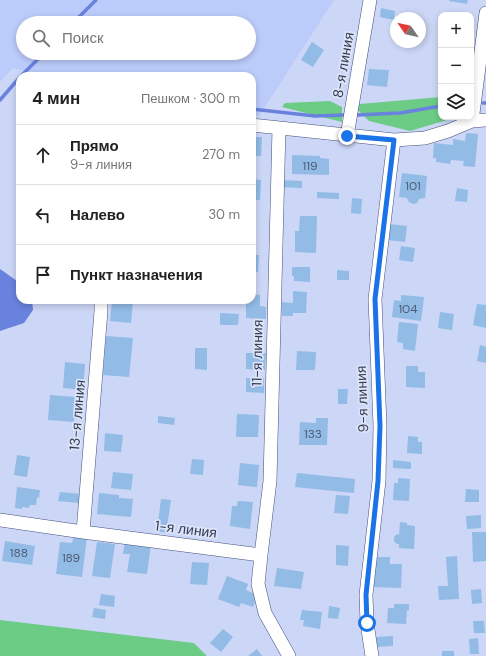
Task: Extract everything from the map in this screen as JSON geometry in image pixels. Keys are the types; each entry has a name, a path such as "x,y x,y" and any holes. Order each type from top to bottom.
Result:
{"street":[{"name":"8-я линия","path":"347,136 370,0"},
{"path":"472,121 486,13"},
{"path":"256,125 347,136 394,140 425,138 448,131 472,121 486,120"},
{"name":"11-я линия","path":"261,555 270,481 279,128"},
{"name":"9-я линия","path":"372,656 367,623 366,595 378,481 380,426 375,299 394,140"},
{"name":"13-я линия","path":"83,532 101,304"},
{"name":"1-я линия","path":"0,520 261,555"},
{"path":"261,555 258,584 265,613 289,656"}],"shaded area":[{"path":"0,0 334,0 259,116 256,116 256,72 30,72 13,68 0,82"}],"green space":[{"path":"438,97 438,120 447,120 410,131 369,121 356,108 360,104"},
{"path":"330,101 342,107 342,122 282,107 285,103"},
{"path":"0,620 194,643 207,656 0,656"}],"water":[{"path":"0,269 16,280 16,304 32,304 33,310 24,323 0,331"}],"building":[{"path":"449,0 468,0 467,4"},
{"path":"381,8 395,11 390,12 390,19 380,17"},
{"path":"312,42 324,50 313,67 301,60"},
{"path":"369,69 389,70 387,87 367,85"},
{"path":"466,133 478,134 475,167 463,166 464,161 451,160 450,164 436,162 436,158 433,158 434,143 453,145 453,139 465,141"},
{"path":"256,137 262,137 261,156 256,156"},
{"path":"292,155 320,156 320,158 329,159 329,175 292,174"},
{"path":"402,173 427,176 425,198 419,199 417,203 413,204 409,202 407,198 399,197"},
{"path":"256,179 261,180 260,200 256,200"},
{"path":"280,180 302,181 302,188 280,187"},
{"path":"457,188 468,190 467,202 455,201"},
{"path":"317,192 339,193 339,199 317,198"},
{"path":"352,198 362,199 361,214 351,213"},
{"path":"300,216 317,216 316,253 295,252 295,231 299,231"},
{"path":"389,224 407,226 405,242 387,240"},
{"path":"401,246 415,248 413,262 399,260"},
{"path":"256,255 259,255 258,272 256,272"},
{"path":"292,267 310,267 310,282 294,281 294,276 292,276"},
{"path":"337,270 349,271 349,280 337,280"},
{"path":"293,291 307,292 306,313 293,313 293,316 282,316 282,302 293,303"},
{"path":"256,294 260,295 260,306 266,307 266,319 246,318 246,304 256,304"},
{"path":"401,295 424,297 421,321 392,317 394,300 401,301"},
{"path":"112,304 133,304 131,323 110,321"},
{"path":"477,304 486,305 486,328 473,325"},
{"path":"440,312 454,314 452,330 438,328"},
{"path":"220,313 239,314 238,325 220,325"},
{"path":"399,322 418,324 415,351 403,349 403,343 397,342"},
{"path":"106,336 133,338 129,377 103,375"},
{"path":"480,345 486,347 486,363 477,361"},
{"path":"195,348 207,348 207,370 195,369"},
{"path":"297,351 316,352 315,370 296,370"},
{"path":"246,353 266,353 265,370 246,369"},
{"path":"65,362 85,364 83,390 63,388"},
{"path":"406,366 418,366 418,372 425,372 425,388 406,387"},
{"path":"246,378 264,378 264,393 246,392"},
{"path":"338,389 348,389 347,404 338,404"},
{"path":"50,395 76,397 74,422 48,420"},
{"path":"237,414 259,415 258,437 236,437"},
{"path":"158,416 175,418 174,425 158,423"},
{"path":"316,418 328,418 327,445 299,445 300,422 316,423"},
{"path":"105,433 123,435 121,452 104,451"},
{"path":"408,436 418,437 418,442 422,442 422,454 407,453"},
{"path":"17,455 30,457 27,477 14,475"},
{"path":"192,459 204,460 203,475 190,474"},
{"path":"393,460 411,462 411,469 393,468"},
{"path":"240,463 259,465 257,487 238,485"},
{"path":"113,472 133,474 131,490 111,488"},
{"path":"297,473 355,479 354,493 295,487"},
{"path":"398,478 410,479 409,501 393,500 394,483 398,483"},
{"path":"17,487 40,490 36,505 30,505 29,508 22,507 22,509 15,508"},
{"path":"466,489 479,490 479,502 465,502"},
{"path":"60,492 81,494 79,503 58,501"},
{"path":"99,493 119,495 119,498 133,499 131,517 97,514"},
{"path":"336,495 350,496 348,514 334,513"},
{"path":"161,499 171,500 166,533 157,531"},
{"path":"238,501 253,502 250,529 230,526 232,506 237,506"},
{"path":"481,515 481,528 467,529 466,516"},
{"path":"400,522 415,526 414,549 399,548 399,544 394,541 394,537 397,534 399,535"},
{"path":"472,532 486,532 486,561 473,562"},
{"path":"74,535 87,537 82,577 56,574 60,542 72,543"},
{"path":"5,541 35,546 32,565 2,561"},
{"path":"125,541 151,544 147,574 127,572 130,554 123,554"},
{"path":"97,542 115,544 110,578 92,576"},
{"path":"336,545 349,546 348,566 336,565"},
{"path":"457,556 459,599 439,600 438,586 448,586 446,557"},
{"path":"374,557 390,557 390,564 402,564 401,588 373,587"},
{"path":"192,562 209,563 207,585 190,584"},
{"path":"277,568 304,572 301,589 274,586"},
{"path":"227,576 248,584 246,590 258,595 253,607 241,603 239,607 218,599"},
{"path":"481,589 482,603 472,604 471,590"},
{"path":"101,594 115,596 114,607 99,605"},
{"path":"394,604 409,604 406,624 387,623 388,608 394,608"},
{"path":"329,606 340,608 338,619 328,618"},
{"path":"94,608 106,610 105,619 92,617"},
{"path":"302,610 322,612 320,629 303,626 304,620 300,620"},
{"path":"473,621 484,621 485,633 474,633"},
{"path":"223,629 233,637 221,652 210,643"},
{"path":"393,636 393,646 376,647 376,637"},
{"path":"478,638 479,654 470,654 469,639"},
{"path":"257,649 262,656 248,656"},
{"path":"442,651 454,651 454,656 442,656"}],"waterway":[{"path":"80,16 96,0"},
{"path":"25,72 37,60"},
{"path":"0,100 16,82"},
{"path":"357,115 400,113 438,107"},
{"path":"256,109 315,116 345,115"}],"route":[{"path":"347,136 394,140 375,299 380,426 378,481 366,595 367,623"}]}
